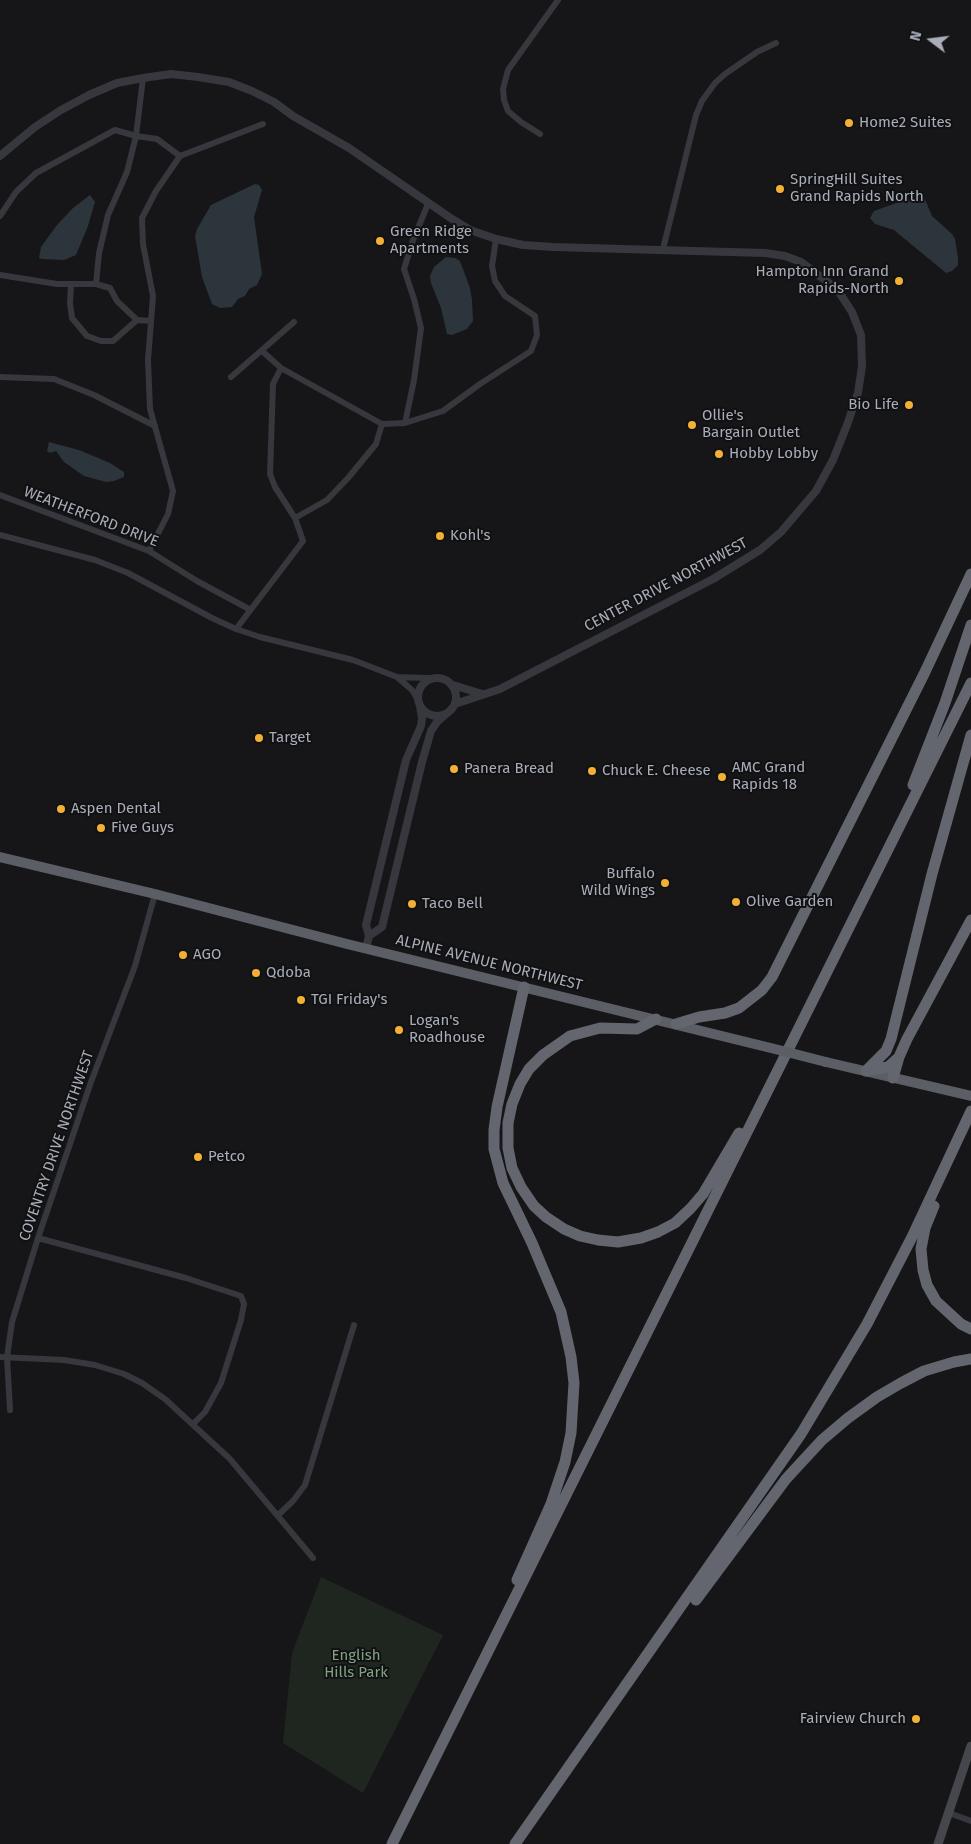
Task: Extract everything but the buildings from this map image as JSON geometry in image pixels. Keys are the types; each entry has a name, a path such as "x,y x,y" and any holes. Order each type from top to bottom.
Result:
{"highway":[{"path":"676,1024 739,1008 762,990 772,977 924,674 971,574"},
{"path":"895,834 945,703 971,625"},
{"path":"392,1844 895,834 907,814 971,682"},
{"path":"866,1071 886,1051 891,1039 932,874 971,735"},
{"name":"ALPINE AVENUE NORTHWEST","path":"0,857 826,1062 971,1096"},
{"path":"893,1078 899,1057 920,1014 971,920"},
{"path":"490,1650 522,1567 559,1482 568,1450 573,1409 574,1384 571,1358 561,1312 503,1182 494,1149 497,1107 524,987"},
{"path":"656,1019 637,1029 600,1028 570,1036 542,1054 520,1084 512,1104 508,1123 508,1148 512,1168 521,1187 534,1206 546,1217 564,1229 580,1236 598,1240 618,1242 641,1238 658,1232 675,1223 696,1202 743,1126 760,1107"},
{"path":"866,1071 888,1067 899,1057"},
{"path":"516,1844 770,1481 833,1383 890,1280 971,1111"},
{"path":"943,1170 935,1203 925,1228 921,1249 923,1270 927,1285 936,1301 961,1324 971,1329"},
{"path":"662,1635 693,1604 786,1479 822,1440 862,1408 901,1383 924,1371 971,1359"}],"main road":[{"path":"938,1844 971,1746"}],"street":[{"path":"540,134 508,111 503,89 508,70 558,0"},
{"path":"663,249 696,115 702,102 715,83 724,74 776,42"},
{"name":"CENTER DRIVE NORTHWEST","path":"0,156 34,127 89,95 117,84 143,78 171,74 198,77 229,82 274,102 293,116 348,148 428,204 470,230 496,239 523,245 553,247 765,253 785,256 802,262 837,288 852,312 861,336 862,366 858,393 833,460 816,491 781,532 760,550 705,583 500,689 455,704"},
{"path":"96,284 99,253 108,215 127,172 136,136 143,78"},
{"path":"150,551 168,514 173,491 150,409 148,380 153,296 143,244 142,218 156,191 180,156 263,124"},
{"path":"0,216 16,192 36,173 115,130 157,139 180,156"},
{"path":"405,423 414,380 421,328 404,269 413,240 428,204"},
{"path":"262,350 281,368 382,424 405,423 443,411 531,351 537,335 536,316 504,296 495,280 492,266 496,239"},
{"path":"0,275 57,284 96,284 110,288 116,300 137,320 151,321"},
{"path":"71,284 70,303 72,318 87,336 101,341 114,341 137,320"},
{"path":"231,377 294,322"},
{"path":"236,629 249,609 303,541 295,518 275,486 270,474 273,384 281,368"},
{"path":"0,377 54,379 94,395 155,426"},
{"path":"295,518 327,500 348,478 376,444 382,424"},
{"name":"WEATHERFORD DRIVE","path":"0,495 150,551 197,581 249,609"},
{"path":"0,535 95,560 128,573 236,629 260,637 353,660 397,678 412,690 419,703 429,715 442,716 447,713"},
{"path":"397,678 442,678 453,685 484,694"},
{"path":"366,948 369,936 366,925 406,760 422,726 419,703 420,687 430,678"},
{"path":"369,936 382,928 431,731 455,704 456,691 453,685"},
{"name":"COVENTRY DRIVE NORTHWEST","path":"10,1410 4,1357 12,1322 38,1238 91,1082 135,966 155,894"},
{"path":"38,1238 186,1278 241,1296 244,1304 241,1320 221,1383 204,1412 193,1424"},
{"path":"278,1515 293,1501 305,1485 354,1325"},
{"path":"4,1357 64,1360 95,1365 124,1374 142,1383 165,1399 230,1460 313,1558"},
{"path":"949,1813 971,1821"}],"green space":[{"name":"English Hills Park","path":"321,1577 443,1635 363,1793 283,1743 292,1653"}],"shaded area":[{"path":"255,184 259,185 262,190 254,217 262,274 257,285 249,289 245,296 238,299 232,307 220,308 212,304 202,277 195,236 211,205"},
{"path":"90,195 95,202 88,226 76,255 64,260 39,258 41,247 57,225 73,208"},
{"path":"916,196 924,197 932,216 955,239 958,265 952,271 946,273 894,230 875,224 870,218 874,211"},
{"path":"446,257 455,258 460,261 470,288 472,300 473,321 467,329 452,335 447,334 441,308 430,276 434,267"},
{"path":"49,442 79,450 110,463 124,472 124,477 106,482 84,476 64,462 56,451 50,453 47,451"}],"place":[{"name":"Home2 Suites","path":"849,123"},
{"name":"SpringHill Suites Grand Rapids North","path":"780,189"},
{"name":"Green Ridge Apartments","path":"380,241"},
{"name":"Hampton Inn Grand Rapids-North","path":"899,281"},
{"name":"Bio Life","path":"909,405"},
{"name":"Ollie's Bargain Outlet","path":"692,425"},
{"name":"Hobby Lobby","path":"719,454"},
{"name":"Kohl's","path":"440,536"},
{"name":"Target","path":"259,738"},
{"name":"Panera Bread","path":"454,769"},
{"name":"Chuck E. Cheese","path":"592,771"},
{"name":"AMC Grand Rapids 18","path":"722,777"},
{"name":"Aspen Dental","path":"61,809"},
{"name":"Five Guys","path":"101,828"},
{"name":"Buffalo Wild Wings","path":"665,883"},
{"name":"Olive Garden","path":"736,902"},
{"name":"Taco Bell","path":"412,904"},
{"name":"AGO","path":"183,955"},
{"name":"Qdoba","path":"256,973"},
{"name":"TGI Friday's","path":"301,1000"},
{"name":"Logan's Roadhouse","path":"399,1030"},
{"name":"Petco","path":"198,1157"},
{"name":"Fairview Church","path":"916,1719"}]}
